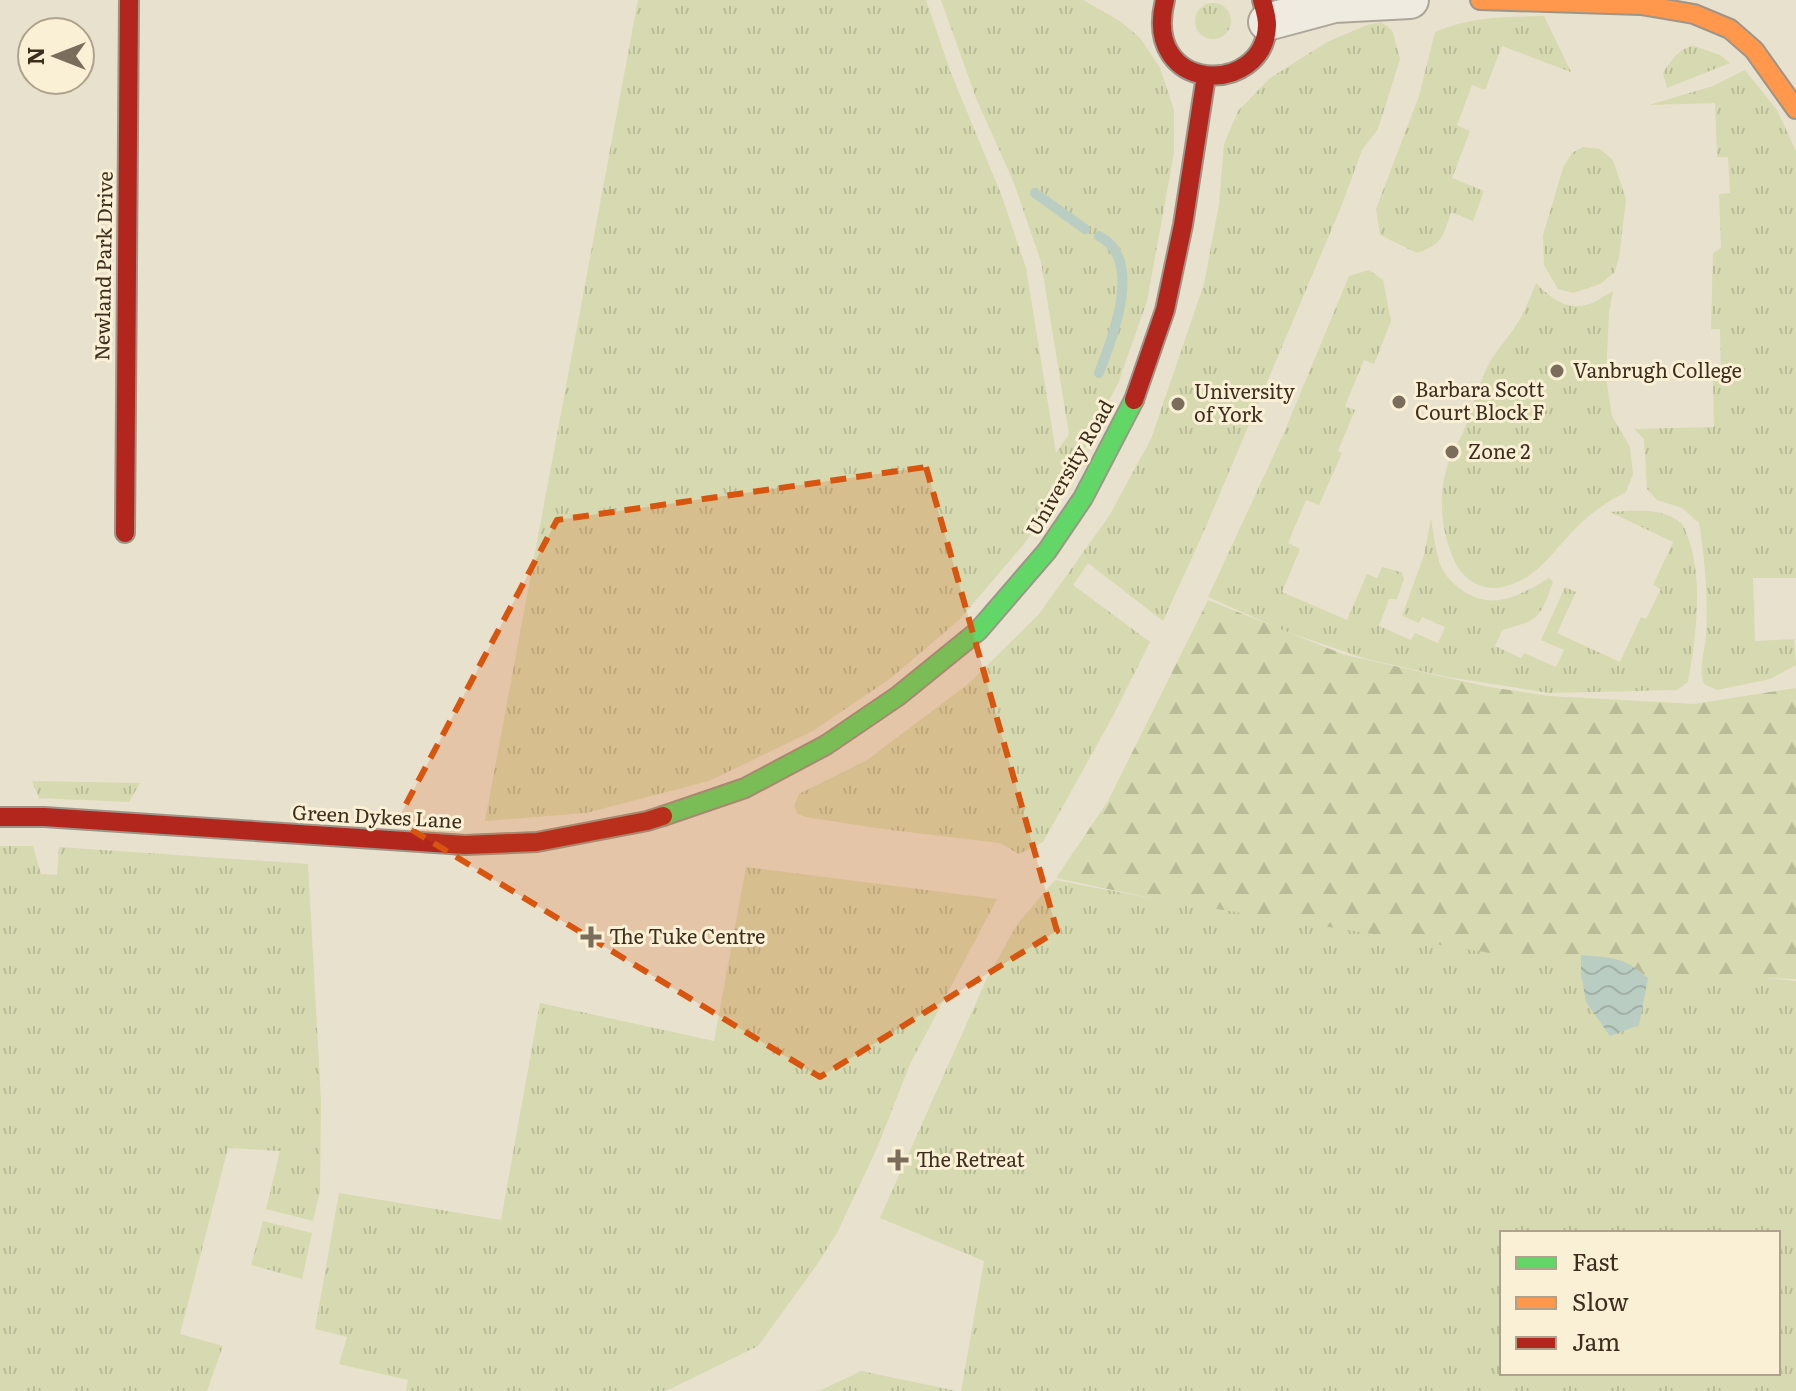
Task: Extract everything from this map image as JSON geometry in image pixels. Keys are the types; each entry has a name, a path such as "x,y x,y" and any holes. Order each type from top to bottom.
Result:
{"street":[{"name":"Newland Park Drive","path":"125,533 129,0"},
{"path":"1165,0 1160,13 1160,34 1168,52 1188,70 1206,76 1235,72 1251,61 1264,40 1265,11 1410,0"},
{"path":"1480,0 1641,5 1694,14 1730,29 1754,50 1796,109"},
{"name":"University Road","path":"745,788 826,745 898,696 978,631 1047,551 1083,498 1132,407 1165,310 1183,225 1206,76"},
{"name":"Green Dykes Lane","path":"0,817 44,817 465,845 537,842 647,821 745,788"}],"highlighted area":[{"path":"926,467 1057,931 820,1077 397,821 557,520"}],"green space":[{"path":"638,0 926,0 951,73 1001,194 1026,268 1056,453 1069,434 1041,262 1014,183 976,98 941,0 1083,0 1120,21 1141,39 1160,68 1174,110 1174,153 1147,301 1119,381 1075,468 1024,544 959,620 891,678 813,731 709,781 586,813 485,821"},
{"path":"1213,3 1226,8 1231,21 1226,34 1213,39 1200,34 1195,21 1200,8"},
{"path":"1544,16 1571,72 1502,46 1485,90 1472,85 1457,125 1470,131 1452,178 1484,191 1473,221 1451,212 1441,238 1417,253 1380,235 1376,209 1419,96 1435,32 1476,20"},
{"path":"1381,22 1392,30 1400,59 1378,129 1362,150 1341,207 1163,621 1088,563 1073,585 1150,642 1043,842 1019,854 1000,843 883,829 798,814 794,806 799,794 867,760 968,684 1039,614 1109,516 1151,439 1204,284 1219,204 1224,144 1238,111 1270,78 1327,42"},
{"path":"1694,46 1720,55 1730,63 1667,88 1663,73 1680,52"},
{"path":"1745,70 1777,110 1796,151 1796,578 1753,578 1755,641 1794,639 1796,665 1770,679 1717,690 1704,684 1702,672 1707,607 1699,523 1682,508 1657,500 1647,489 1644,439 1634,429 1714,427 1713,379 1721,378 1720,329 1711,329 1713,253 1721,248 1719,194 1730,193 1728,157 1717,157 1715,103 1649,105 1713,86"},
{"path":"1583,147 1600,149 1613,160 1626,199 1619,258 1614,273 1600,284 1573,293 1558,289 1544,265 1543,235 1563,168 1572,153"},
{"path":"1369,270 1383,280 1391,321 1374,364 1364,360 1345,406 1355,410 1338,451 1342,453 1319,505 1306,500 1288,543 1300,549 1282,592 1347,620 1367,574 1377,578 1382,567 1401,572 1404,579 1397,599 1389,599 1379,626 1411,640 1415,633 1438,643 1445,627 1422,617 1419,623 1402,616 1424,555 1431,518 1442,570 1462,590 1473,596 1484,600 1506,599 1549,578 1553,582 1537,616 1502,630 1495,646 1521,658 1524,653 1556,667 1564,650 1541,640 1565,587 1576,592 1557,633 1620,662 1641,617 1646,619 1661,589 1653,585 1673,542 1610,512 1657,512 1682,524 1692,552 1697,607 1688,682 1677,690 1549,693 1448,677 1366,659 1282,630 1208,597 1283,435 1349,276"},
{"path":"1536,283 1554,298 1574,306 1592,303 1613,291 1606,377 1612,416 1630,447 1633,474 1626,492 1586,518 1537,570 1502,587 1482,586 1460,570 1446,539 1442,511 1443,484 1450,458 1486,370 1518,322"},
{"path":"1208,600 1345,655 1489,687 1549,696 1694,704 1796,688 1796,979 1621,974 1155,899 1056,878 1108,801"},
{"path":"32,781 140,783 129,802 39,798"},
{"path":"0,846 33,846 41,874 57,875 59,847 308,864 321,1100 320,1192 313,1221 266,1209 280,1151 228,1148 180,1334 223,1346 207,1391 0,1391"},
{"path":"746,867 997,899 910,1064 877,1148 837,1233 758,1346 666,1391 406,1391 408,1380 339,1364 347,1337 315,1329 339,1193 501,1220 540,1003 714,1041"},
{"path":"1055,880 1155,899 1510,953 1796,981 1796,1391 961,1391 984,1261 880,1218 987,978 1018,923"},
{"path":"263,1221 312,1233 302,1279 251,1265"},
{"path":"861,1371 957,1391 819,1391"}],"water":[{"path":"1581,955 1624,962 1648,978 1639,1025 1610,1036 1586,1002"}],"waterway":[{"path":"1035,193 1085,229"},
{"path":"1099,236 1112,247 1120,262 1122,280 1117,320 1099,373"}],"traffic: fast":[{"path":"663,816 745,788 826,745 898,696 978,631 1047,551 1083,498 1134,400"}],"traffic: slow":[{"path":"1480,0 1641,5 1694,14 1730,29 1754,50 1796,109"}],"traffic: jam":[{"path":"125,533 129,0"},
{"path":"1165,0 1162,31 1171,54 1186,69 1206,75 1228,74 1247,65 1261,48 1267,25 1262,0"},
{"path":"1134,400 1165,310 1183,225 1206,76"},
{"path":"0,817 44,817 465,845 537,842 663,816"}],"place":[{"name":"Vanbrugh College","path":"1557,371"},
{"name":"Barbara Scott Court Block F","path":"1399,402"},
{"name":"University of York","path":"1178,404"},
{"name":"Zone 2","path":"1452,452"},
{"name":"The Tuke Centre","path":"591,937"},
{"name":"The Retreat","path":"898,1160"}]}
